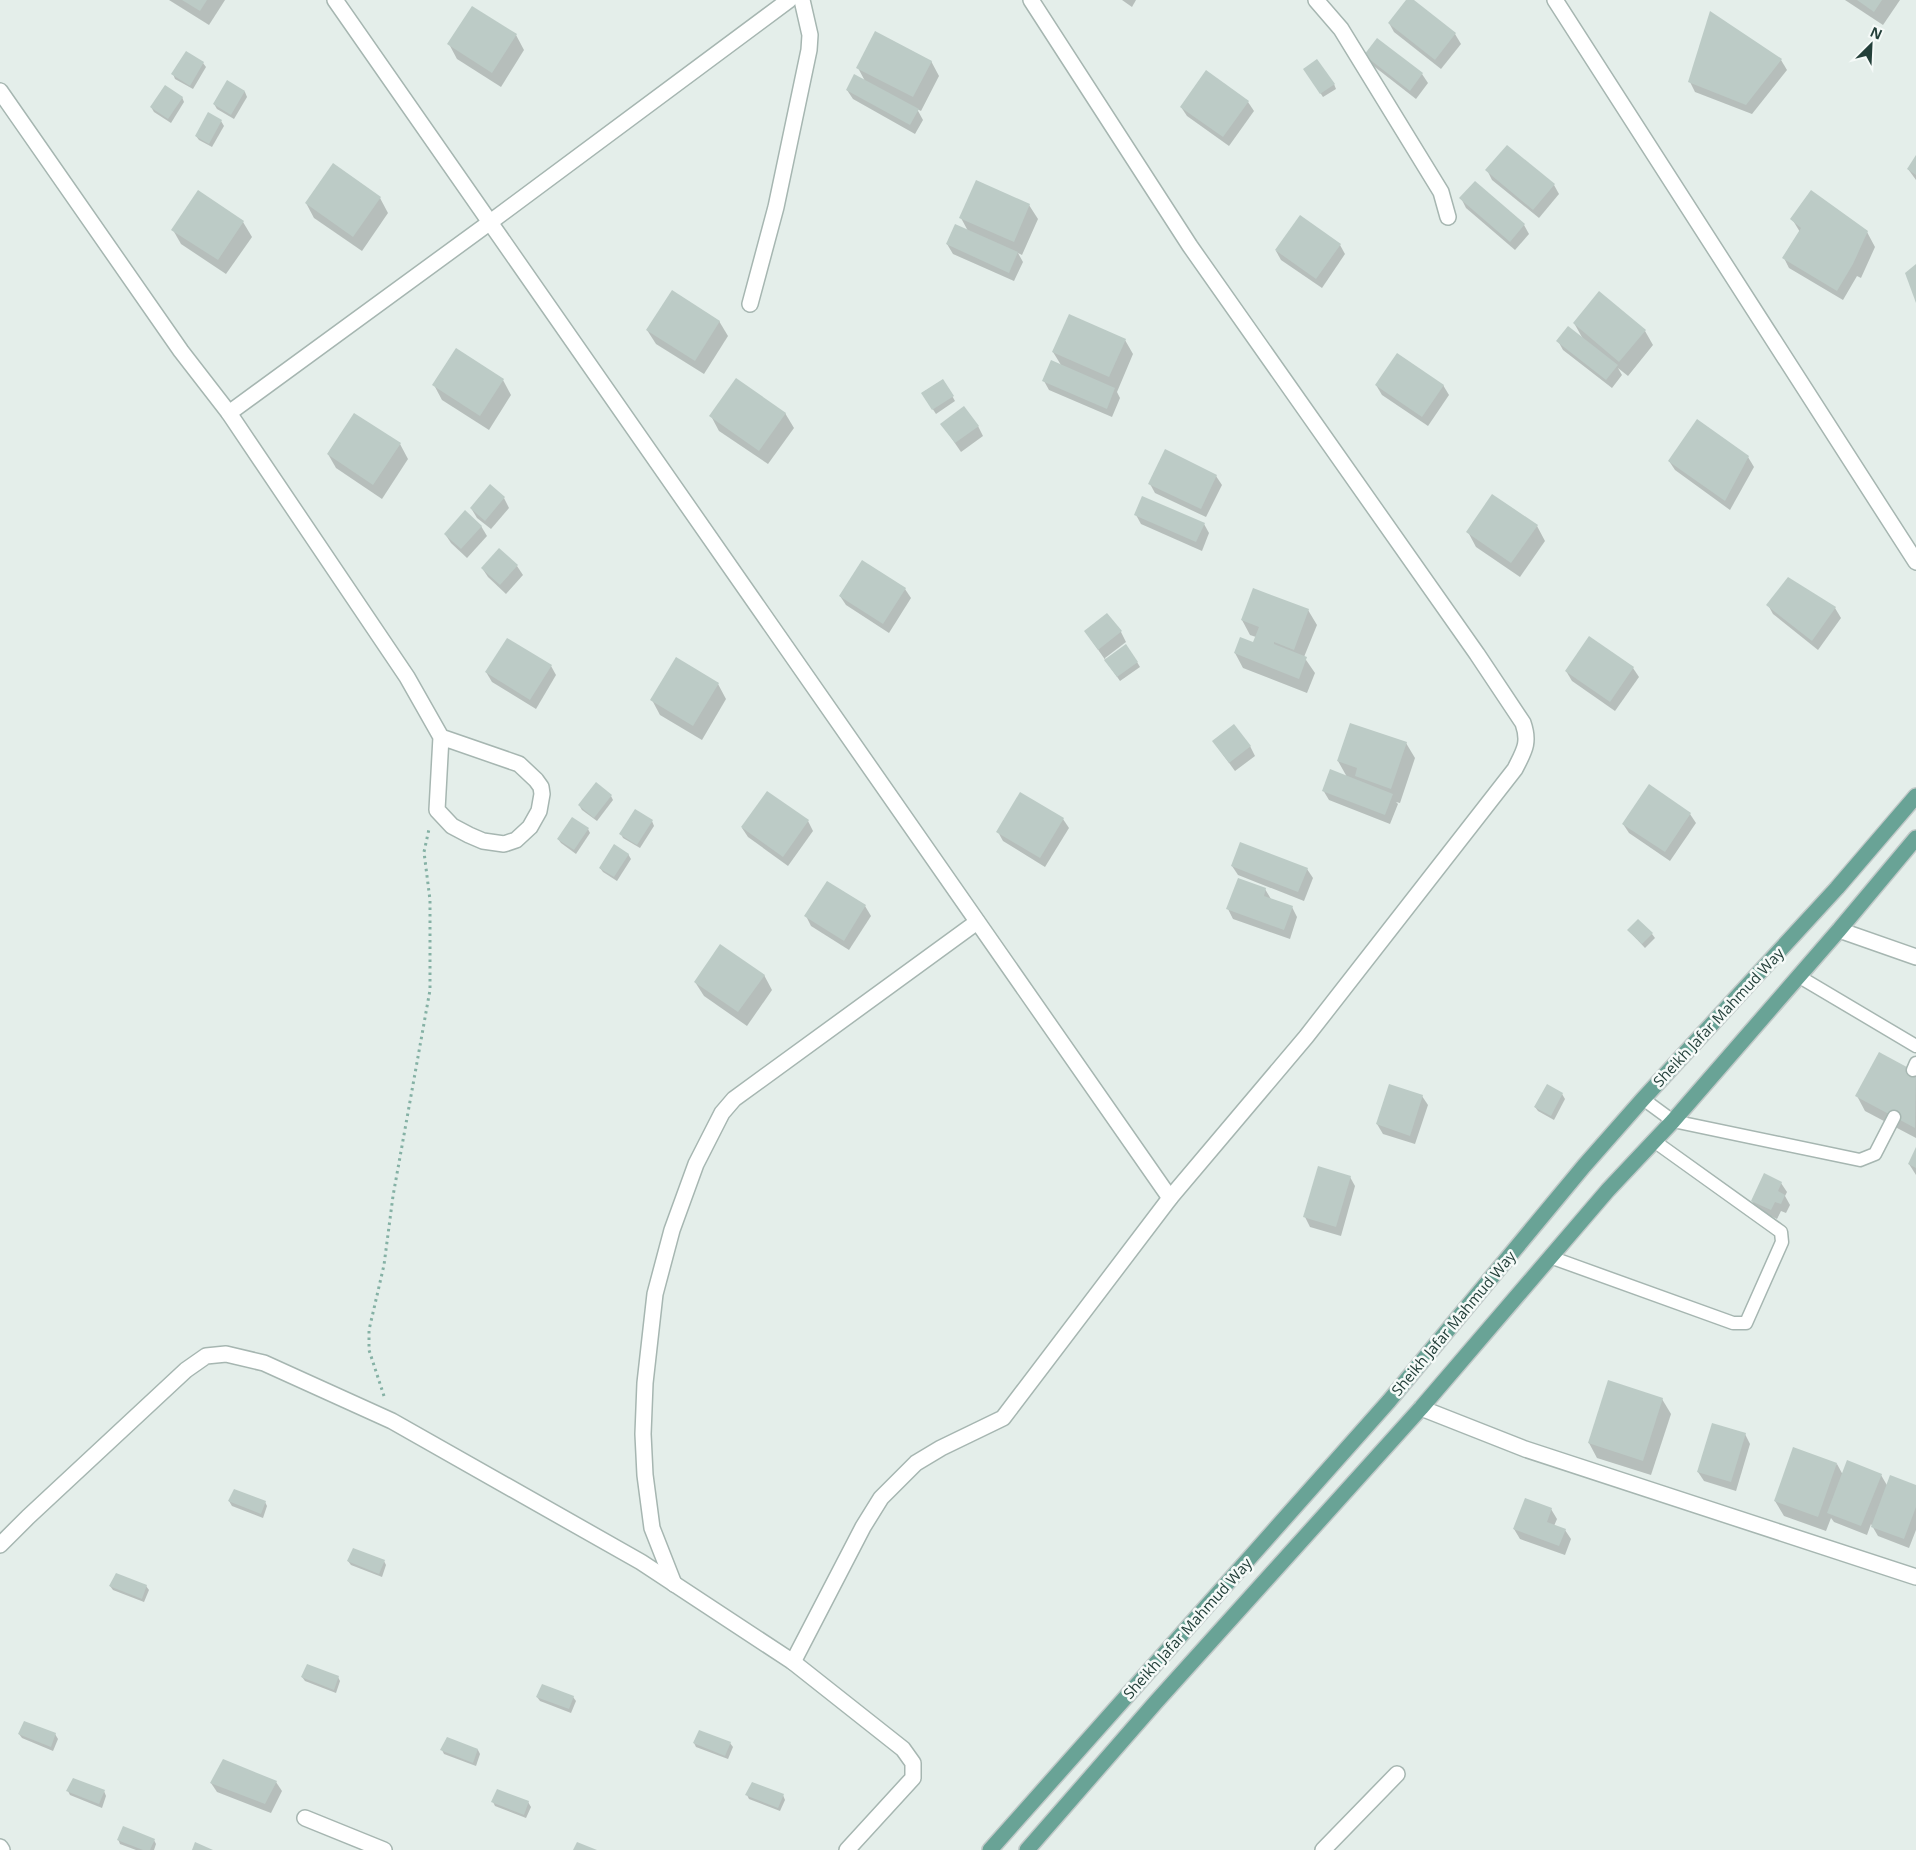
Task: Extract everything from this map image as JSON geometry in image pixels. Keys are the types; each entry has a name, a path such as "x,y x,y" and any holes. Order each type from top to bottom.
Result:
{"main road":[{"name":"Sheikh Jafar Mahmud Way","path":"990,1850 1389,1401 1584,1166 1837,888 1916,796"},
{"name":"Sheikh Jafar Mahmud Way","path":"1027,1850 1163,1694 1421,1408 1608,1190 1673,1121 1839,930 1916,838"}],"street":[{"path":"335,0 1170,1198"},
{"path":"228,413 489,223 789,0"},
{"path":"750,304 776,207 809,50 810,35 802,0"},
{"path":"793,1662 863,1527 881,1498 916,1462 940,1448 1003,1418 1170,1198 1306,1037 1515,769 1525,749 1527,736 1522,723 1476,654 1190,246 1031,0"},
{"path":"1316,0 1341,29 1441,192 1448,218"},
{"path":"1555,0 1916,562"},
{"path":"0,91 181,351 228,413 407,677 442,737 437,810 452,826 483,841 504,844 516,840 530,827 539,811 542,794 541,787 536,780 519,764 442,737"},
{"path":"674,1584 652,1528 645,1475 643,1434 645,1383 655,1294 672,1230 696,1164 722,1113 734,1099 977,922"},
{"path":"1839,930 1916,957"},
{"path":"0,1545 186,1370 206,1356 226,1354 264,1364 392,1421 641,1562 793,1662 903,1749 913,1763 913,1778 848,1850"},
{"path":"1421,1408 1525,1449 1916,1577"},
{"path":"1324,1850 1397,1774"},
{"path":"305,1818 384,1850"}],"lane":[{"path":"1798,976 1916,1046"},
{"path":"1643,1099 1673,1121 1860,1160 1875,1154 1894,1117"},
{"path":"1550,1257 1733,1322 1746,1323 1782,1242 1781,1232 1654,1141"}],"path":[{"path":"392,1421 369,1350 368,1330 384,1265 394,1196 430,990 430,900 424,852 427,832 437,810"}],"building":[{"path":"182,0 207,0 200,11"},
{"path":"1406,0 1414,0 1456,33 1435,60 1388,23"},
{"path":"1857,0 1882,0 1874,12"},
{"path":"472,6 517,34 492,73 447,44"},
{"path":"1710,11 1782,59 1746,105 1688,82"},
{"path":"875,31 932,61 913,97 856,68"},
{"path":"1377,38 1423,73 1410,91 1364,55"},
{"path":"186,51 204,62 190,86 171,74"},
{"path":"1317,59 1335,84 1320,94 1303,69"},
{"path":"1206,70 1249,101 1223,137 1180,107"},
{"path":"854,74 919,109 910,125 846,90"},
{"path":"227,80 245,91 231,115 213,104"},
{"path":"165,85 183,97 168,119 150,107"},
{"path":"208,112 222,120 209,144 195,136"},
{"path":"1507,145 1555,184 1533,210 1485,170"},
{"path":"1916,155 1916,175 1907,169"},
{"path":"333,163 381,197 353,237 305,203"},
{"path":"976,180 1030,204 1014,242 959,218"},
{"path":"1475,181 1525,224 1510,242 1459,198"},
{"path":"198,190 244,221 218,260 171,230"},
{"path":"1811,190 1868,231 1853,264 1837,291 1782,258 1801,228 1790,219"},
{"path":"1300,215 1341,244 1316,279 1275,250"},
{"path":"955,224 1018,252 1009,273 946,244"},
{"path":"1916,264 1916,303 1905,273"},
{"path":"672,290 720,321 695,361 646,330"},
{"path":"1599,291 1646,330 1619,362 1573,323"},
{"path":"1069,314 1126,339 1109,377 1052,352"},
{"path":"1568,326 1618,365 1606,380 1556,341"},
{"path":"456,348 504,379 480,416 432,385"},
{"path":"1397,353 1444,385 1422,417 1375,385"},
{"path":"1051,360 1115,388 1107,409 1042,381"},
{"path":"736,378 786,413 759,451 709,416"},
{"path":"943,379 954,396 932,410 921,393"},
{"path":"964,406 979,426 955,443 940,424"},
{"path":"354,413 401,443 373,485 327,454"},
{"path":"1697,419 1749,456 1725,501 1668,461"},
{"path":"1165,449 1217,475 1201,509 1148,484"},
{"path":"490,484 505,497 485,521 470,508"},
{"path":"1492,494 1538,525 1511,563 1466,532"},
{"path":"1142,496 1205,523 1196,542 1134,515"},
{"path":"465,510 482,526 461,549 444,534"},
{"path":"499,548 518,565 500,585 481,568"},
{"path":"862,560 906,588 883,624 839,596"},
{"path":"1788,577 1836,607 1812,641 1766,605"},
{"path":"1253,588 1309,609 1294,650 1274,642 1274,644 1307,657 1299,679 1234,653 1240,637 1253,642 1259,627 1241,620"},
{"path":"1107,613 1122,631 1098,650 1084,631"},
{"path":"1589,636 1634,667 1610,702 1565,671"},
{"path":"507,638 552,665 530,700 485,672"},
{"path":"1126,644 1138,662 1117,677 1104,660"},
{"path":"676,657 719,683 693,726 650,700"},
{"path":"1350,723 1407,742 1391,789 1355,776 1357,768 1337,761"},
{"path":"1234,724 1251,746 1229,763 1212,741"},
{"path":"1330,769 1393,794 1385,815 1322,791"},
{"path":"596,782 612,795 594,818 578,805"},
{"path":"1649,784 1691,813 1665,852 1622,824"},
{"path":"767,791 809,820 783,857 741,827"},
{"path":"1020,792 1064,818 1040,858 996,832"},
{"path":"635,809 653,820 637,845 619,834"},
{"path":"572,817 589,828 574,850 557,839"},
{"path":"1240,842 1308,868 1298,892 1231,866"},
{"path":"614,844 629,854 614,877 599,868"},
{"path":"1238,878 1266,888 1264,896 1293,906 1284,930 1226,909"},
{"path":"827,881 866,905 844,941 804,916"},
{"path":"1638,919 1653,933 1642,944 1627,930"},
{"path":"720,944 765,975 738,1012 694,982"},
{"path":"1879,1052 1916,1072 1915,1128 1855,1096"},
{"path":"1389,1084 1423,1095 1410,1136 1376,1124"},
{"path":"1547,1084 1563,1093 1551,1116 1534,1107"},
{"path":"1916,1147 1916,1168 1908,1164"},
{"path":"1318,1166 1351,1176 1336,1227 1303,1217"},
{"path":"1764,1173 1782,1182 1778,1191 1785,1195 1781,1204 1775,1202 1771,1210 1751,1201"},
{"path":"1608,1380 1663,1398 1643,1461 1588,1443"},
{"path":"1712,1423 1746,1433 1731,1482 1697,1472"},
{"path":"1793,1447 1837,1463 1818,1517 1774,1501"},
{"path":"1847,1460 1882,1474 1861,1526 1827,1513"},
{"path":"1890,1475 1916,1485 1916,1507 1904,1539 1871,1527"},
{"path":"234,1489 266,1501 261,1514 228,1501"},
{"path":"1525,1498 1552,1508 1547,1522 1566,1529 1559,1546 1513,1529"},
{"path":"353,1548 385,1560 379,1574 347,1561"},
{"path":"116,1573 147,1585 142,1599 109,1586"},
{"path":"307,1664 339,1676 334,1690 301,1677"},
{"path":"542,1684 574,1696 569,1709 536,1697"},
{"path":"24,1721 56,1733 51,1747 18,1734"},
{"path":"699,1730 731,1742 725,1756 693,1743"},
{"path":"447,1737 478,1749 473,1763 440,1750"},
{"path":"223,1759 277,1781 265,1804 210,1783"},
{"path":"73,1778 105,1790 99,1804 66,1791"},
{"path":"752,1782 784,1794 778,1808 745,1795"},
{"path":"497,1789 529,1801 524,1815 491,1802"},
{"path":"123,1826 155,1839 150,1850 143,1850 117,1840"},
{"path":"195,1842 213,1850 192,1850"},
{"path":"577,1842 597,1850 573,1850"}]}
